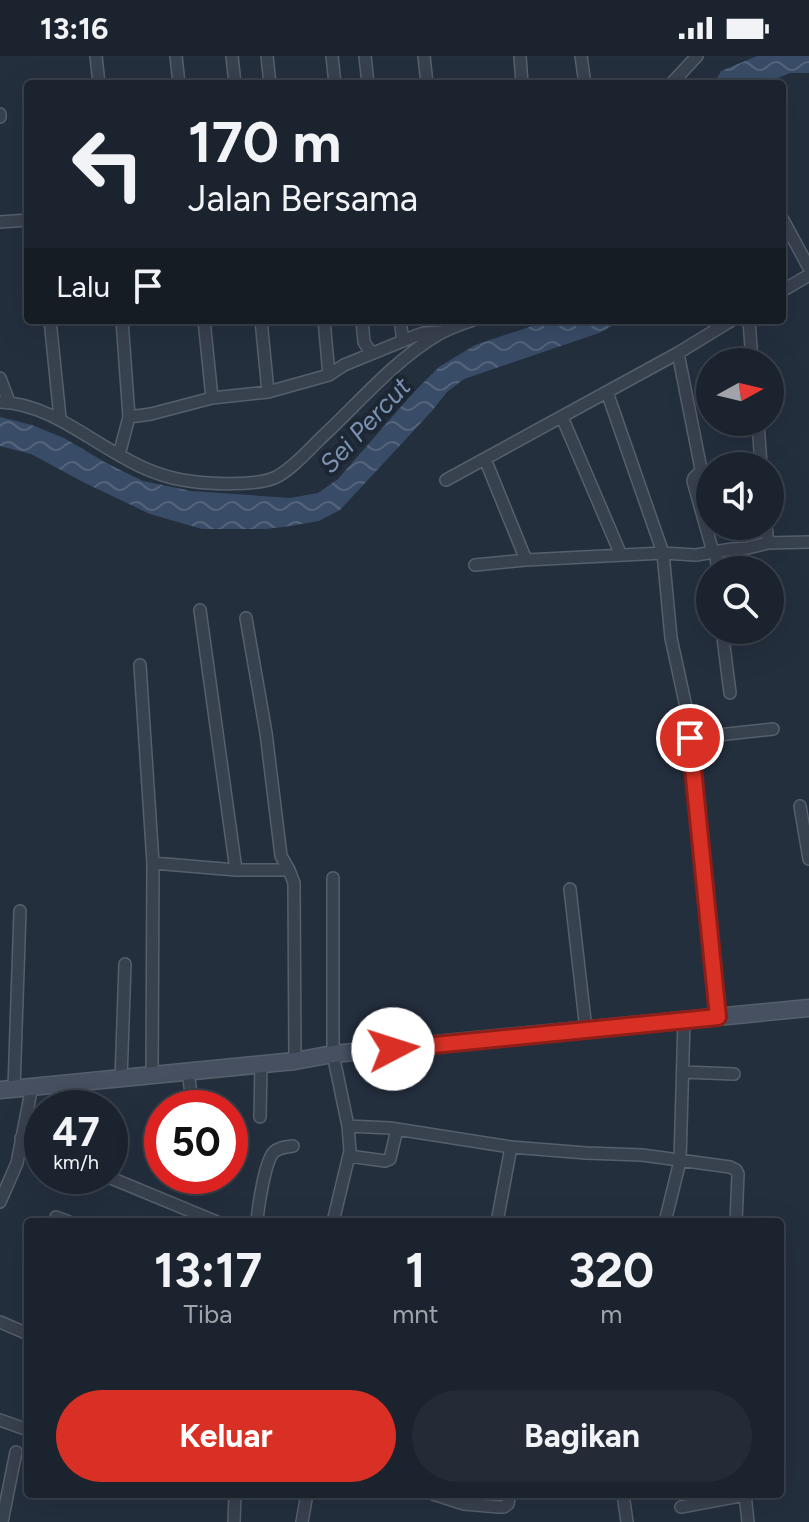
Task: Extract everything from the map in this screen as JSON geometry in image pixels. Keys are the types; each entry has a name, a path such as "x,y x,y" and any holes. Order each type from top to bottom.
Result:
{"main road":[{"path":"7,1089 809,1008"}],"street":[{"path":"96,56 99,80"},
{"path":"176,56 179,80"},
{"path":"232,56 235,80"},
{"path":"267,56 270,80"},
{"path":"332,56 335,80"},
{"path":"365,56 368,80"},
{"path":"424,56 427,80"},
{"path":"520,56 522,80"},
{"path":"581,56 584,80"},
{"path":"675,80 697,56"},
{"path":"0,222 24,220"},
{"path":"786,225 809,268"},
{"path":"786,289 809,275"},
{"path":"50,324 60,418"},
{"path":"119,455 129,417 122,324"},
{"path":"204,324 212,398"},
{"path":"261,324 268,392"},
{"path":"324,324 329,375"},
{"path":"362,324 364,342 371,353"},
{"path":"401,324 403,341"},
{"path":"0,378 4,402 60,418 143,468 188,481 260,482 277,477 392,369 453,324"},
{"path":"446,480 725,324"},
{"path":"749,324 751,348"},
{"path":"129,417 212,398 268,392 329,375 371,353 424,333 441,332"},
{"path":"678,353 701,469 693,481 715,556"},
{"path":"607,392 663,553 671,638 690,738 718,1017"},
{"path":"562,417 621,555"},
{"path":"485,459 526,560"},
{"path":"475,565 663,553 696,555 768,543 809,542"},
{"path":"200,610 236,870"},
{"path":"246,618 266,733 281,856 294,883 295,1061"},
{"path":"724,644 730,693"},
{"path":"140,665 153,863 152,1076"},
{"path":"690,738 773,729"},
{"path":"800,806 809,859"},
{"path":"153,863 236,870 289,870"},
{"path":"333,878 333,1054 350,1151 334,1218"},
{"path":"570,889 586,1030"},
{"path":"7,1089 14,1053 20,911"},
{"path":"121,1079 125,964"},
{"path":"666,1218 680,1159 684,1021"},
{"path":"260,1117 261,1064"},
{"path":"188,1072 190,1090"},
{"path":"683,1072 734,1074"},
{"path":"0,1202 17,1163 32,1086"},
{"path":"348,1126 397,1129 511,1147 642,1155 730,1167 738,1174 736,1218"},
{"path":"349,1156 390,1159 397,1129"},
{"path":"257,1218 270,1155 278,1149 293,1146"},
{"path":"498,1218 511,1147"},
{"path":"128,1185 207,1218"},
{"path":"0,1322 24,1332"},
{"path":"0,1420 24,1429"},
{"path":"2,1522 16,1452"},
{"path":"234,1522 235,1498"},
{"path":"302,1522 306,1498"},
{"path":"445,1498 464,1504 499,1507 508,1504 509,1498"},
{"path":"624,1498 627,1522"},
{"path":"681,1507 729,1498"},
{"path":"745,1498 748,1522"}],"water":[{"path":"757,56 809,56 809,73 790,73 773,80 716,80 721,71"},
{"name":"Sei Percut","path":"538,324 616,324 599,333 464,379 447,392 340,510 319,521 266,529 202,529 150,514 31,454 0,446 0,417 64,438 143,481 191,491 290,498 318,493 338,479 439,367 475,345"}],"route":[{"path":"393,1049 718,1017 690,738"}]}
